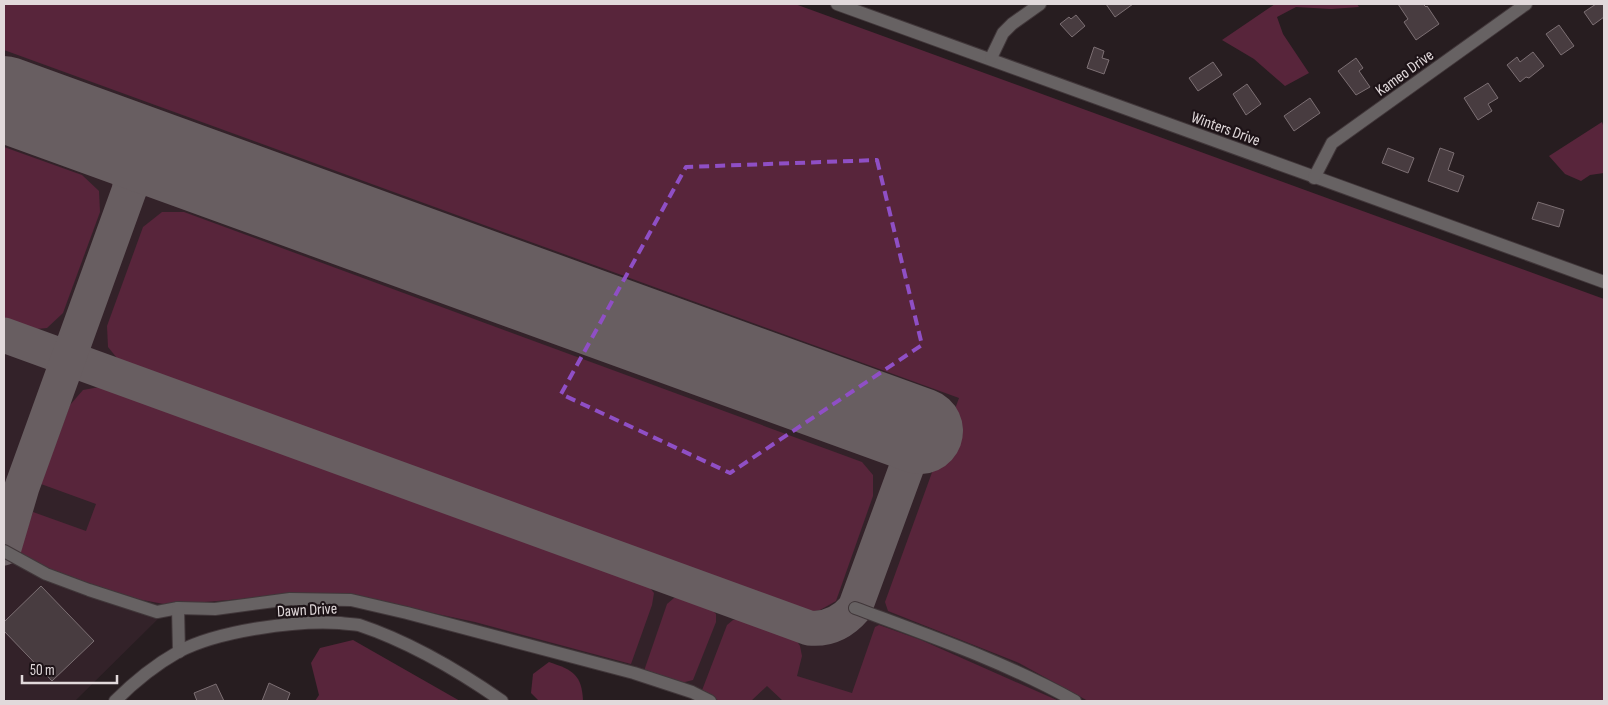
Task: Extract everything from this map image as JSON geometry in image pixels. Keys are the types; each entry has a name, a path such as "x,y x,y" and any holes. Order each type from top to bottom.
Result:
{"street":[{"name":"Winters Drive","path":"837,4 991,58 1314,178 1604,282"},
{"path":"991,58 1003,33 1012,24 1040,4"},
{"name":"Kameo Drive","path":"1314,178 1332,143 1526,4"},
{"path":"4,551 46,574 157,612 178,608 215,609 290,600 351,600 634,673 692,692 710,701"},
{"path":"178,608 179,652"},
{"path":"855,608 989,659 1038,681 1075,701"},
{"name":"Dawn Drive","path":"116,701 159,664 179,652 211,639 288,624 324,622 357,625 398,641 446,666 502,701"}],"highlighted area":[{"path":"877,160 922,345 730,473 561,394 686,167"}],"shaded area":[{"path":"4,4 322,4 1604,701 707,701 362,590 160,617 75,701 4,701"},
{"path":"4,4 795,4 1604,299 1604,701 1088,701 1019,663 888,611 885,602 959,398 4,50"},
{"path":"1275,4 1357,4 1359,7 1331,9 1296,7 1277,17 1283,34 1309,73 1285,86 1254,59 1222,40"},
{"path":"1602,122 1604,128 1604,173 1590,175 1581,181 1565,174 1549,156"},
{"path":"4,147 82,175 99,191 100,212 63,313 47,328 26,330 4,322"},
{"path":"162,212 184,212 862,462 873,475 873,496 836,601 820,610 798,613 121,363 108,347 107,326 143,227"},
{"path":"105,386 646,583 654,593 652,605 631,664 475,622 367,599 302,594 169,605 132,598 51,570 19,553 33,512 86,531 96,504 41,484 70,405 83,390"},
{"path":"685,596 707,605 716,614 716,622 693,680 677,684 644,671 667,604 674,598"},
{"path":"745,618 794,636 800,646 802,656 797,676 852,693 875,627 879,625 921,640 1059,701 783,701 767,686 751,701 720,701 701,693 727,625 733,620"},
{"path":"353,640 460,701 315,701 319,695 311,663 320,648"},
{"path":"549,662 575,675 581,685 583,701 539,701 531,693 533,674"}],"building":[{"path":"1106,4 1133,4 1115,17"},
{"path":"1398,4 1423,4 1427,6 1439,24 1416,40 1404,22 1408,19"},
{"path":"1596,4 1604,4 1604,17 1593,25 1584,12"},
{"path":"1076,15 1085,26 1072,37 1060,24 1069,17 1071,19"},
{"path":"1559,25 1574,46 1561,55 1546,34"},
{"path":"1094,47 1104,51 1102,58 1109,60 1104,74 1087,68"},
{"path":"1533,52 1544,66 1529,78 1526,77 1520,82 1507,65 1517,57 1520,62"},
{"path":"1356,58 1363,68 1359,71 1370,87 1356,95 1338,71"},
{"path":"1213,62 1222,75 1198,91 1189,78"},
{"path":"1488,83 1498,98 1488,104 1492,111 1478,120 1464,98"},
{"path":"1247,84 1261,104 1246,115 1233,94"},
{"path":"1310,98 1320,113 1294,131 1284,116"},
{"path":"1388,148 1414,158 1408,173 1382,163"},
{"path":"1440,148 1454,153 1448,170 1464,176 1458,192 1428,181"},
{"path":"1538,202 1564,210 1559,227 1532,219"},
{"path":"41,586 94,641 52,681 4,631 4,622"},
{"path":"269,683 290,693 287,701 262,701"},
{"path":"216,684 224,701 197,701 194,693"}],"taxiway":[{"path":"99,133 115,151 124,165 130,180 130,188"},
{"path":"4,548 22,487 130,188 146,173 167,165 182,163"},
{"path":"4,335 809,628 823,628 835,624 855,608 920,431"}],"runway":[{"path":"4,99 920,431"}]}
